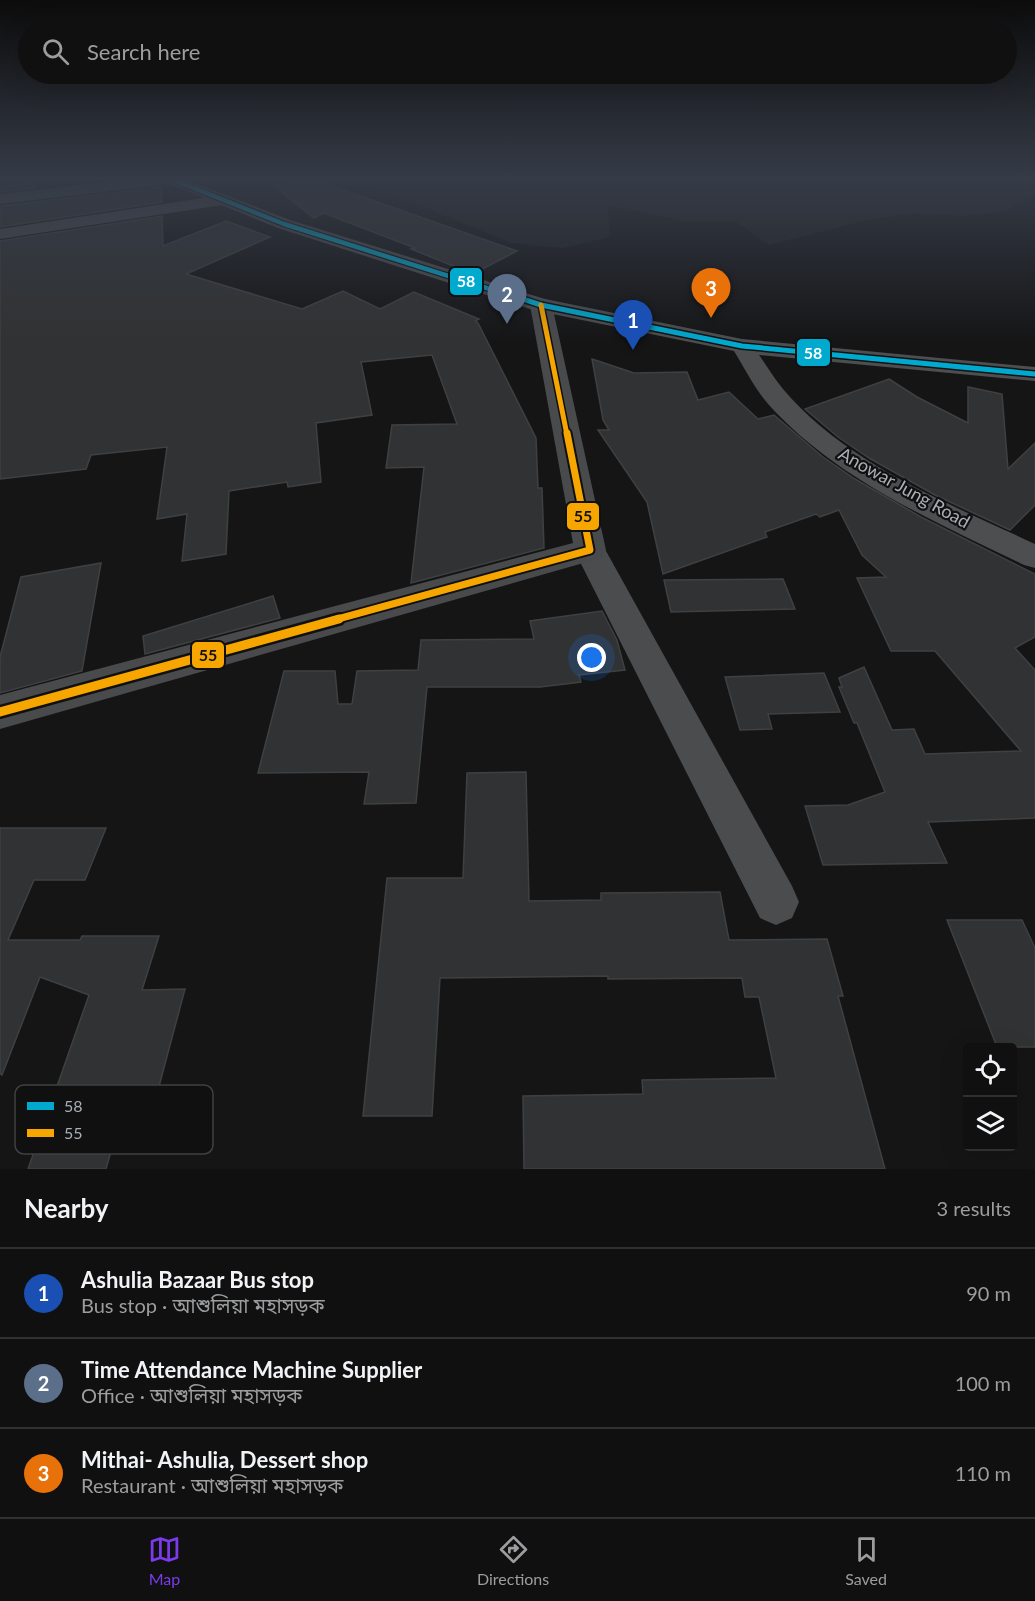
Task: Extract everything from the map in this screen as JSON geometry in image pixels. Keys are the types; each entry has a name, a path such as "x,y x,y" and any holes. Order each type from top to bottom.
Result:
{"highway":[{"path":"314,234 541,305 742,346 1035,374"},
{"name":"Anowar Jung Road","path":"742,346 778,399 826,444 908,494 1035,557"}],"street":[{"path":"541,305 590,550 776,902"},
{"path":"0,712 590,550"}],"shaded area":[{"path":"488,234 610,234 610,237 563,248 511,243"},
{"path":"753,234 814,234 769,245"}],"building":[{"path":"48,234 163,234 163,246 194,234 261,234 270,237 186,274 302,309 343,291 380,309 414,292 479,319 475,321 536,438 538,488 542,488 544,548 411,583 424,467 386,468 392,425 457,424 432,355 361,362 372,415 316,423 321,482 288,487 287,482 229,491 226,554 182,561 187,514 157,519 167,447 91,455 86,469 0,479 0,241"},
{"path":"377,234 467,234 517,251 473,274 411,249 415,248"},
{"path":"592,359 634,373 687,372 698,400 729,392 758,419 774,415 823,457 855,479 921,517 1035,574 1035,637 1015,648 1035,670 1035,818 928,822 947,863 823,865 805,806 848,805 885,792 857,723 854,723 839,687 842,687 839,678 864,667 892,730 914,729 925,754 1021,751 935,651 891,651 857,578 886,577 862,555 839,510 820,517 816,514 765,532 767,537 663,574 647,502 598,430 609,430 603,420"},
{"path":"889,379 917,397 968,423 968,387 1002,394 1008,469 1035,443 1035,505 1010,530 935,495 869,458 838,437 805,409"},
{"path":"101,563 82,671 0,693 0,657 21,577"},
{"path":"783,579 795,609 671,612 664,580"},
{"path":"273,596 280,618 145,654 143,636"},
{"path":"602,611 617,640 625,670 579,675 581,682 540,687 427,687 416,803 364,804 369,772 258,773 284,671 335,671 338,704 352,704 357,671 418,670 421,640 534,639 530,621"},
{"path":"824,673 840,712 768,714 772,729 740,730 725,677"},
{"path":"526,772 529,901 601,900 601,893 720,892 729,940 827,939 843,996 838,996 885,1169 524,1169 523,1096 643,1094 642,1080 776,1078 759,997 745,997 742,978 608,979 608,976 440,978 432,1116 363,1116 387,878 463,878 467,773"},
{"path":"0,828 106,828 85,880 34,880 8,940 80,940 82,936 159,936 142,990 185,989 159,1085 57,1085 89,995 40,977 2,1075 0,1074"},
{"path":"947,920 1022,920 1035,948 1035,1047 1017,1047 1017,1043 995,1043"},
{"path":"33,1154 110,1154 106,1169 28,1169"}],"transit line":[{"name":"58","path":"314,234 541,305 742,346 1035,374"},
{"name":"55","path":"0,712 590,550 541,305"}],"place":[{"name":"Mithai- Ashulia, Dessert shop","path":"711,318"},
{"name":"Time Attendance Machine Supplier","path":"507,324"},
{"name":"Ashulia Bazaar Bus stop","path":"633,350"}]}
